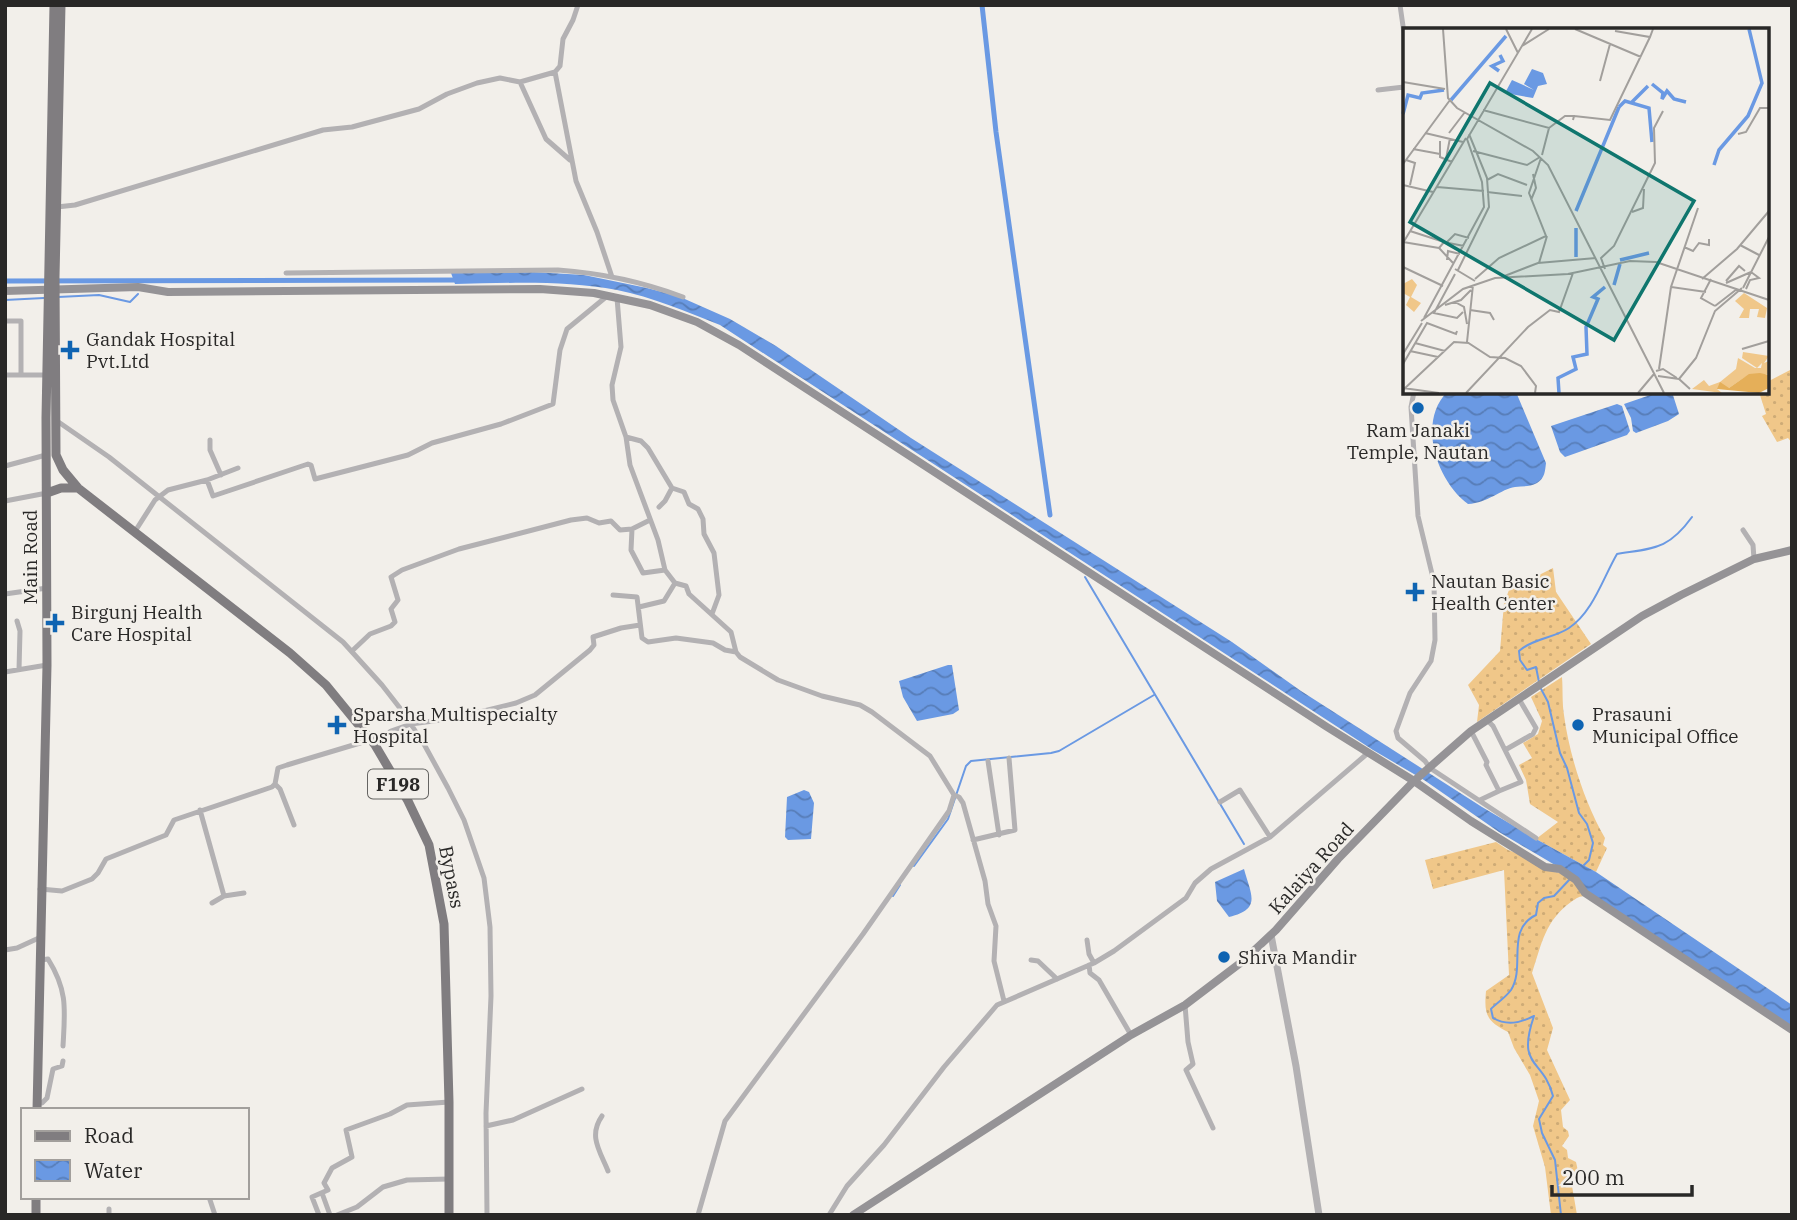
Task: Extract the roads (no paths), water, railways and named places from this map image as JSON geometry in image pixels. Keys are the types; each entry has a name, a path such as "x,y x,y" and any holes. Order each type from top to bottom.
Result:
{"main road":[{"name":"Main Road","path":"37,1107 47,664 47,455 51,375 54,5"},
{"name":"Main Road","path":"52,277 57,208 61,5"},
{"path":"5,291 138,287 168,292 540,289 617,298 650,305 697,322 739,345 1368,753 1417,779 1471,821 1545,867 1560,869 1576,880 1585,893 1792,1030"},
{"name":"Main Road","path":"51,375 54,434"},
{"name":"Bypass","path":"54,434 58,463 78,488 241,614 317,677 350,712 408,801 429,845 444,924 449,1215"},
{"path":"47,493 61,488 78,488"},
{"name":"Kalaiya Road","path":"853,1215 1131,1035 1185,1005 1243,961 1271,935 1338,859 1417,779 1471,731 1681,594 1754,559 1792,550"}],"street":[{"path":"57,208 75,205 323,130 352,127 419,109 447,94 478,83 499,78 520,82 555,72 560,66 563,38 578,5"},
{"path":"1400,5 1403,28"},
{"path":"555,72 576,181 612,277"},
{"path":"520,82 546,139 571,160"},
{"path":"1378,90 1403,87"},
{"path":"286,273 558,270 635,281 683,297"},
{"path":"207,480 213,496 308,464 311,465 315,480 408,455 432,443 501,424 553,404 560,350 567,329 607,296"},
{"path":"617,298 621,347 612,385 613,400 626,438 630,465 665,570 675,583 686,586 690,594 731,632 740,657 778,680 822,696 860,705 930,756 963,803 996,926 994,961 1004,1001"},
{"path":"5,321 21,321 21,375"},
{"path":"5,375 51,375"},
{"path":"1413,394 1410,407 1418,516 1434,582 1435,640 1431,661 1410,693 1396,731 1398,738 1430,768 1536,838"},
{"path":"55,420 109,457 275,586 352,651 382,685 425,746 464,820 484,878 490,927 491,996 486,1126 487,1215"},
{"path":"626,438 641,441 648,447 672,488 684,492 689,503 698,509 703,519 707,542 712,546 719,596 712,614"},
{"path":"210,440 210,450 221,475"},
{"path":"5,466 47,455"},
{"path":"134,533 168,490 207,480 238,468"},
{"path":"659,507 672,488"},
{"path":"5,501 47,493"},
{"path":"352,651 370,634 396,622 391,609 398,600 391,577 402,570 459,550 571,520 587,518 599,523 611,521 620,530 632,530 650,520"},
{"path":"632,530 631,550 643,573 665,570"},
{"path":"1743,530 1753,545 1754,559"},
{"path":"639,607 664,601 675,583"},
{"path":"5,594 48,588"},
{"path":"613,595 637,597 642,638 648,642 676,638 713,643 725,650 736,652"},
{"path":"17,621 20,631 19,670"},
{"path":"275,784 278,768 372,742 411,724 455,718 516,704 535,695 590,650 594,645 593,637 640,625"},
{"path":"5,672 47,664"},
{"path":"1505,750 1533,734 1536,728 1519,699"},
{"path":"1479,800 1521,782 1488,720"},
{"path":"1471,731 1499,791"},
{"path":"829,1215 847,1186 884,1145 981,1021 1004,1001 1092,964 1129,940 1186,898 1195,883 1211,869 1270,837 1368,753"},
{"path":"973,840 1015,830 1009,758"},
{"path":"988,761 999,835"},
{"path":"40,888 62,891 92,879 106,859 166,835 174,820 275,784"},
{"path":"275,784 280,789 294,825"},
{"path":"1220,802 1240,790 1270,837"},
{"path":"698,1215 725,1121 879,912 949,811 956,796"},
{"path":"200,810 224,896"},
{"path":"212,904 224,896 244,893"},
{"path":"1271,935 1320,1215"},
{"path":"5,950 17,948 41,937"},
{"path":"1087,940 1092,964 1090,973 1099,980 1131,1035"},
{"path":"40,960 48,959 57,974 65,998 63,1046"},
{"path":"1031,960 1038,961 1057,979"},
{"path":"1185,1005 1193,1063 1186,1070 1213,1128"},
{"path":"37,1107 47,1098 53,1069 61,1066 63,1061"},
{"path":"486,1126 513,1120 582,1089"},
{"path":"319,1215 312,1197 328,1190 324,1183 332,1168 352,1157 346,1130 407,1105 449,1102"},
{"path":"602,1116 593,1136 608,1171"},
{"path":"337,1215 357,1207 383,1187 407,1180 449,1178"},
{"path":"322,1193 330,1215"}],"water":[{"path":"534,272 584,275 678,296 730,319 776,346 911,438 1232,642 1301,691 1482,807 1596,872 1792,1005 1792,1026 1602,902 1555,865 1499,832 1424,780 1373,750 720,325 656,301 617,290 556,283 455,284 451,273"},
{"path":"1446,394 1517,394 1546,463 1540,481 1510,488 1488,499 1468,504 1447,481 1435,451 1433,419"},
{"path":"1653,394 1673,394 1679,414 1636,433 1624,404"},
{"path":"1617,404 1622,406 1630,431 1627,435 1565,457 1560,452 1551,426"},
{"path":"952,665 959,710 953,714 917,721 903,697 899,681"},
{"path":"804,790 809,792 814,803 811,839 788,840 785,837 787,797"},
{"path":"1244,869 1252,900 1246,910 1229,917 1217,901 1215,882"}],"waterway":[{"path":"982,5 996,132 1050,515"},
{"path":"5,281 461,280"},
{"path":"58,297 99,295 130,302 138,294"},
{"path":"5,300 44,298"},
{"path":"1539,682 1536,667 1527,670 1520,660 1519,651 1569,628 1577,621 1591,604 1617,554 1659,546 1675,536 1692,517"},
{"path":"1085,577 1244,844"},
{"path":"1540,687 1548,702 1560,753 1567,768 1579,813 1587,824 1593,843 1589,860 1584,865"},
{"path":"914,866 948,819 966,766 971,761 1059,751 1154,695"},
{"path":"1561,1215 1555,1160 1542,1133 1539,1119 1553,1096 1549,1084 1529,1054 1529,1033 1534,1016 1508,1023 1493,1018 1491,1009 1509,993 1515,981 1521,930 1536,915 1538,903 1544,898 1554,896 1570,879"},
{"path":"893,896 900,885"}],"place":[{"name":"Gandak Hospital Pvt.Ltd","path":"70,350"},
{"name":"Ram Janaki Temple, Nautan","path":"1418,408"},
{"name":"Nautan Basic Health Center","path":"1415,592"},
{"name":"Birgunj Health Care Hospital","path":"55,623"},
{"name":"Sparsha Multispecialty Hospital","path":"337,725"},
{"name":"Prasauni Municipal Office","path":"1578,725"},
{"name":"Shiva Mandir","path":"1224,957"}]}
